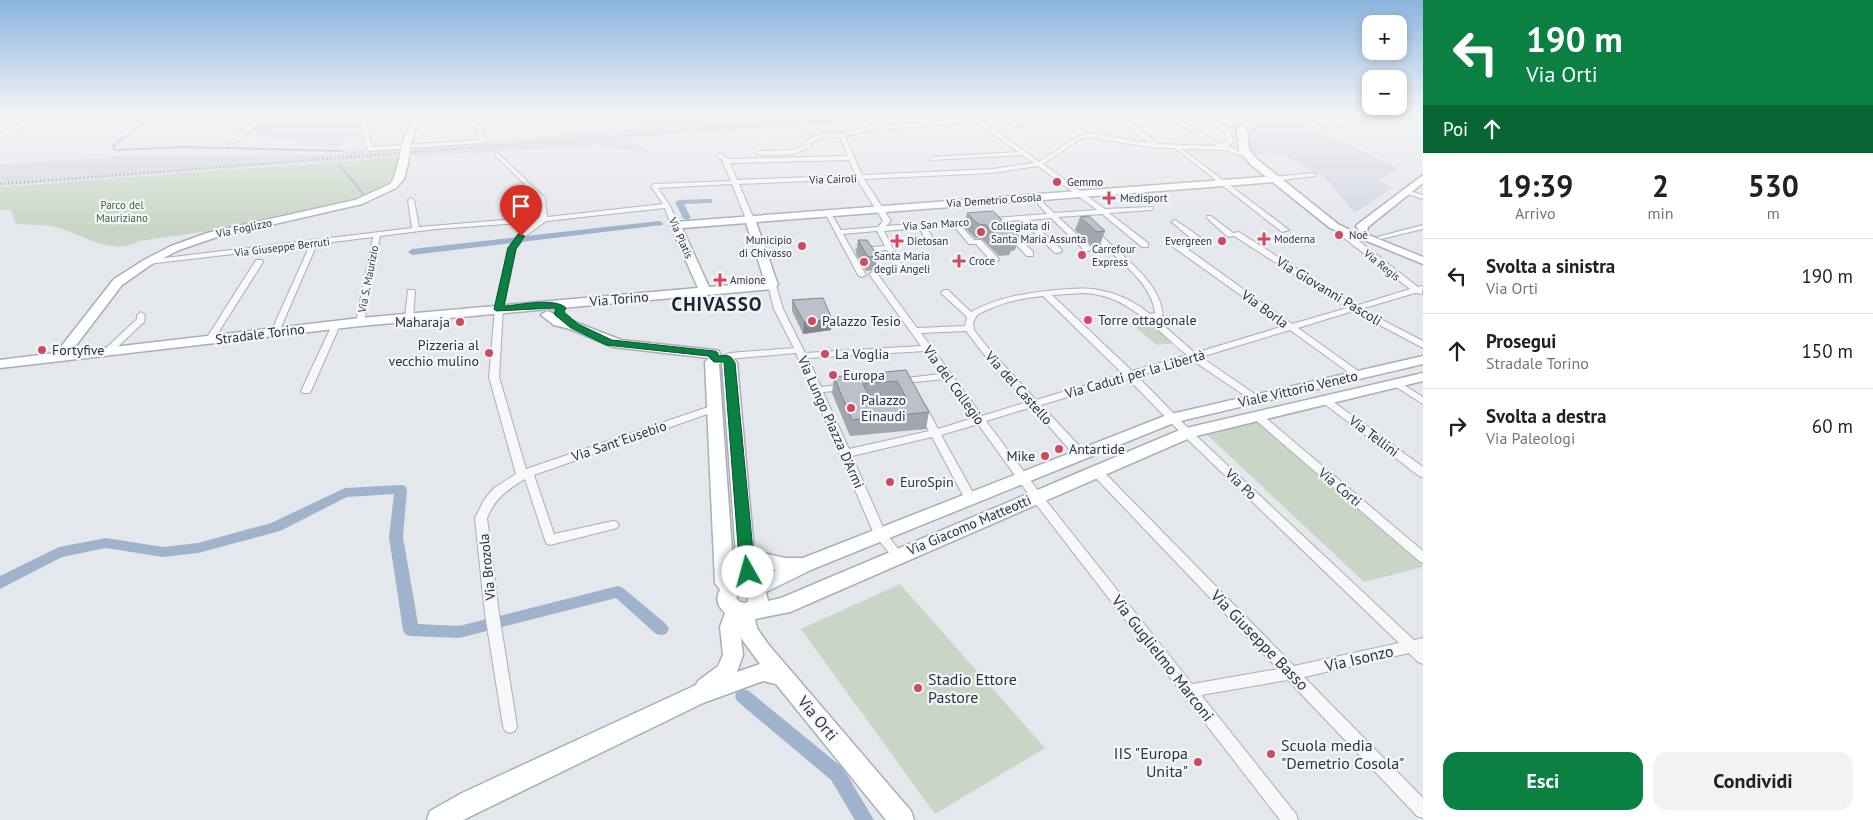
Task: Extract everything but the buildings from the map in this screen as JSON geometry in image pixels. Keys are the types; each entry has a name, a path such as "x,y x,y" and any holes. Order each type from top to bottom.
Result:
{"main road":[{"name":"Via Foglizzo","path":"60,357 118,282 148,262 180,246 211,235 358,202 393,186 399,179 405,151"},
{"path":"1245,151 1247,156 1274,179 1338,228 1361,233 1423,256"},
{"path":"1361,233 1362,226 1423,178"},
{"name":"Via Demetrio Cosola","path":"675,225 1274,179"},
{"path":"750,219 772,285"},
{"name":"Via Platis","path":"675,225 705,291"},
{"path":"1361,233 1423,261"},
{"name":"Via Torino","path":"550,310 705,291 772,285"},
{"name":"Stradale Torino","path":"0,364 409,317 499,309 550,310"},
{"path":"550,310 559,322 575,326 618,344 722,357"},
{"name":"Via Orti","path":"741,610 758,604 759,600 745,588 725,582 712,362 722,357 730,363 745,556 745,588"},
{"name":"Viale Vittorio Veneto","path":"1172,418 1423,360"},
{"name":"Viale Vittorio Veneto","path":"1187,433 1423,377"},
{"name":"Via Giacomo Matteotti","path":"745,588 1022,476 1172,418"},
{"name":"Via Giacomo Matteotti","path":"741,610 783,606 1036,496 1187,433"},
{"path":"745,556 786,565 806,564"},
{"name":"Via Orti","path":"745,588 726,596 726,600 741,610 748,631 761,650 902,820"},
{"path":"697,695 726,672 733,655 730,627 741,610"},
{"path":"741,680 753,665 761,650"},
{"path":"439,820 471,802 697,695 763,672 783,676"},
{"path":"453,820 471,802"}],"street":[{"path":"725,157 799,151"},
{"path":"849,151 860,178 887,221 880,229 900,270"},
{"path":"1022,151 1146,244"},
{"path":"1040,164 1059,151"},
{"path":"1182,151 1285,230"},
{"path":"1233,151 1247,156"},
{"path":"933,159 1025,153"},
{"path":"498,155 543,199 544,219 518,239 512,248 499,309 494,378 525,473 550,540 614,525"},
{"path":"725,157 852,158"},
{"path":"725,157 750,219"},
{"name":"Via Cairoli","path":"654,186 992,171 1040,164"},
{"name":"Via Demetrio Cosola","path":"1274,179 1314,175"},
{"name":"Via Platis","path":"654,186 667,206 675,225"},
{"path":"1406,192 1423,196"},
{"path":"1035,197 1052,216 1088,249"},
{"path":"411,200 416,230"},
{"name":"Via Giuseppe Berruti","path":"148,262 416,230 667,206"},
{"name":"Via San Marco","path":"839,232 1151,208"},
{"path":"828,213 862,275"},
{"path":"1075,214 1081,221"},
{"name":"Via Giovanni Pascoli","path":"1209,217 1234,235 1353,308 1423,345"},
{"path":"1024,218 1058,251"},
{"path":"997,220 1030,254"},
{"path":"1175,222 1197,239"},
{"path":"955,223 972,242 978,242 994,260"},
{"path":"921,225 934,244"},
{"path":"1361,233 1423,227"},
{"path":"1088,228 1151,288 1160,308 1159,314 1149,317"},
{"name":"Via Regis","path":"1361,233 1420,291"},
{"name":"Via S. Maurizio","path":"360,322 377,235"},
{"name":"Via Borla","path":"1172,242 1358,375"},
{"path":"275,332 314,243"},
{"path":"849,250 889,248"},
{"path":"210,340 259,262"},
{"name":"Via del Collegio","path":"873,274 1036,496"},
{"name":"Via Lungo Piazza D'Armi","path":"772,285 775,297 880,534 897,556"},
{"path":"914,331 970,328 969,323 972,317 979,311 1026,296 1086,291 1104,293 1130,304 1149,317 1195,357 1256,399"},
{"name":"Via Caduti per la Libertà","path":"845,454 935,433 1129,374 1195,357 1289,326 1420,291"},
{"path":"409,317 411,292"},
{"path":"945,292 972,317"},
{"name":"Via Po","path":"1045,293 1187,433 1417,645 1423,658"},
{"path":"108,351 141,320 141,316"},
{"path":"306,391 336,325"},
{"name":"Via del Castello","path":"970,328 985,350 1032,404 1080,454"},
{"path":"722,357 927,348"},
{"path":"889,382 912,390 948,376"},
{"path":"1396,383 1423,401"},
{"path":"817,390 853,386"},
{"path":"912,390 970,498"},
{"name":"Via Tellini","path":"1325,400 1423,473"},
{"name":"Via Sant'Eusebio","path":"525,473 715,408"},
{"name":"Via Corti","path":"1257,416 1423,558"},
{"name":"Via Giuseppe Basso","path":"1096,471 1423,810"},
{"name":"Via Brozola","path":"510,726 494,632 481,518 488,503 498,491 525,473"},
{"name":"Via Guglielmo Marconi","path":"1036,496 1290,820"},
{"name":"Via Isonzo","path":"1189,691 1292,673 1417,645"}],"shaded area":[{"path":"348,151 501,151 428,156 411,155 0,186 0,165 124,156 318,155 346,153"},
{"path":"1252,151 1363,151 1398,168 1379,180 1392,188 1354,212 1325,178 1280,153 1253,154"}],"green space":[{"name":"Parco del Mauriziano","path":"401,157 399,176 387,188 357,200 250,225 139,241 129,245 109,246 60,228 44,225 16,224 11,210 0,210 0,187"},
{"path":"1150,323 1175,343 1157,345 1133,325"},
{"path":"1252,418 1423,567 1364,582 1203,431"},
{"name":"Stadio Ettore Pastore","path":"900,584 1045,748 935,814 801,629"}],"waterway":[{"path":"340,165 363,194"},
{"path":"687,218 679,202 709,201"},
{"path":"412,252 659,223"},
{"path":"0,583 59,552 106,543 163,552 198,548 275,527 345,493 401,489 396,537 411,630 459,632 618,592 661,629"},
{"path":"743,696 837,774 865,820"}],"railway":[{"path":"0,184 425,151"}],"place":[{"name":"Gemmo","path":"1057,182"},
{"name":"Medisport","path":"1109,198"},
{"name":"Collegiata di Santa Maria Assunta","path":"981,232"},
{"name":"Noè","path":"1339,235"},
{"name":"Moderna","path":"1264,239"},
{"name":"Dietosan","path":"897,241"},
{"name":"Evergreen","path":"1222,241"},
{"name":"Municipio di Chivasso","path":"802,246"},
{"name":"Carrefour Express","path":"1082,255"},
{"name":"Croce","path":"959,261"},
{"name":"Santa Maria degli Angeli","path":"864,262"},
{"name":"Amione","path":"720,280"},
{"name":"Torre ottagonale","path":"1088,320"},
{"name":"Palazzo Tesio","path":"812,321"},
{"name":"Maharaja","path":"460,322"},
{"name":"Fortyfive","path":"42,350"},
{"name":"Pizzeria al vecchio mulino","path":"489,353"},
{"name":"La Voglia","path":"825,354"},
{"name":"Europa","path":"833,375"},
{"name":"Palazzo Einaudi","path":"851,408"},
{"name":"Antartide","path":"1059,449"},
{"name":"Mike","path":"1045,456"},
{"name":"EuroSpin","path":"890,482"},
{"name":"Stadio Ettore Pastore","path":"918,688"},
{"name":"Scuola media \"Demetrio Cosola\"","path":"1271,754"},
{"name":"IIS \"Europa Unita\"","path":"1198,762"}],"district":[{"name":"CHIVASSO","path":"717,304"}],"route":[{"path":"521,236 512,248 499,309 534,305 556,305 561,308 561,311 558,313 575,326 610,342 714,354 713,356 717,360 727,358 730,363 745,556 748,572"}]}
